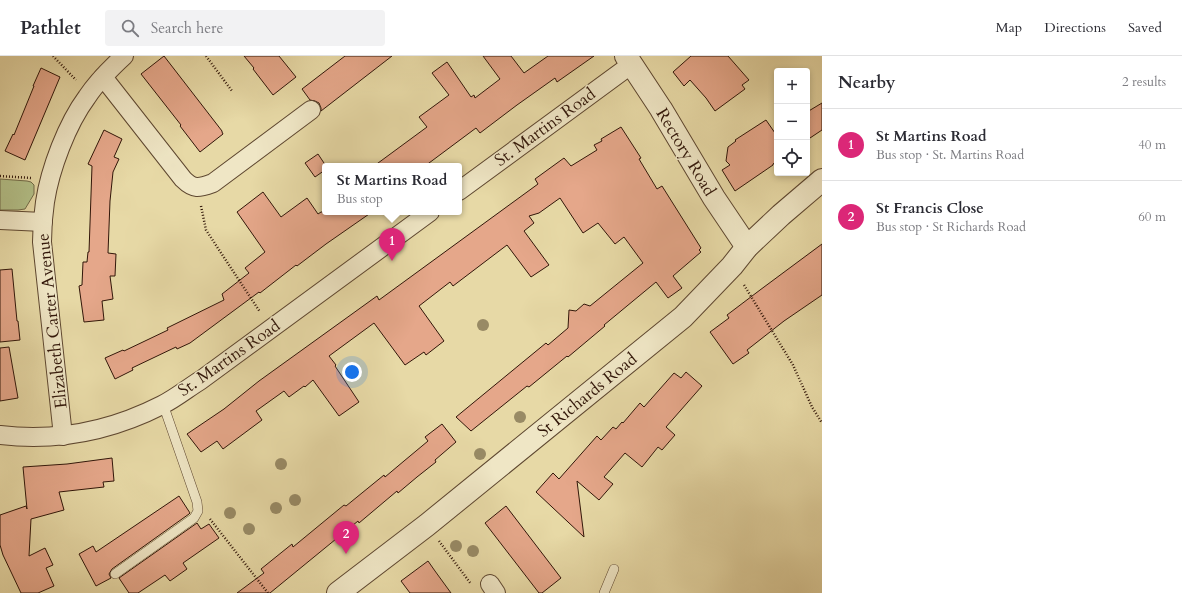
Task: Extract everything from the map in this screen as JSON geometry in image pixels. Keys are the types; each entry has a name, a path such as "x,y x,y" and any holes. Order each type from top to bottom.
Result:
{"street":[{"name":"Elizabeth Carter Avenue","path":"63,436 42,242 45,201 50,178 60,148 72,122 89,94 103,77 124,56"},
{"name":"St. Martins Road","path":"462,188 629,60"},
{"name":"Rectory Road","path":"629,60 661,109 714,198 747,247"},
{"path":"103,77 183,179 190,185 198,188 213,183 311,110"},
{"name":"St Richards Road","path":"338,593 427,525 682,317 732,266 747,247 781,215 822,180"},
{"name":"St. Martins Road","path":"0,435 20,438 63,436 98,430 130,419 163,404 201,380 426,215"},
{"path":"0,220 43,222"}],"lane":[{"path":"115,574 194,518 198,511 197,502 163,404"},
{"path":"604,593 614,569"}],"path":[{"path":"53,56 89,94"},
{"path":"206,56 232,91"},
{"path":"0,176 50,178"},
{"path":"198,188 206,230 270,329"},
{"path":"732,266 793,366 812,407 822,423"},
{"path":"198,511 210,519 268,593"},
{"path":"427,525 486,588"}],"green space":[{"path":"0,179 27,181 34,185 34,194 25,209 0,210"}],"building":[{"path":"164,56 222,131 223,134 200,152 141,74"},
{"path":"244,56 279,56 296,77 273,95"},
{"path":"345,56 392,56 321,111 319,103 310,100 302,89"},
{"path":"483,56 511,56 524,73 548,56 594,56 557,82 555,78 480,133 476,128 429,163 378,163 427,127 419,117 449,95 432,73 447,62 471,97 474,95 475,98 500,79"},
{"path":"691,56 728,56 749,80 742,85 745,89 715,111 690,80 684,86 673,72"},
{"path":"41,68 60,77 25,160 5,151 13,134 14,135"},
{"path":"822,103 822,130 810,138 810,110"},
{"path":"766,120 774,132 773,165 735,191 722,170 730,165 726,161 728,147 736,141 735,140"},
{"path":"621,127 641,158 639,159 657,189 662,186 701,248 699,250 701,252 673,276 682,288 668,298 656,282 568,357 567,356 529,387 527,386 471,431 456,417 546,343 548,345 568,328 569,310 576,311 584,304 590,306 643,263 624,237 615,244 598,223 583,233 560,198 539,213 529,216 534,223 524,231 549,265 531,277 507,245 453,286 450,282 419,306 444,341 426,355 424,352 405,365 374,323 329,356 359,402 339,416 313,380 289,397 284,391 256,411 262,420 223,449 217,441 201,452 187,434 224,409 259,381 377,296 379,300 538,184 535,179 564,158 571,166 597,150 594,145"},
{"path":"104,130 122,139 114,157 119,159 113,172 110,201 108,253 116,254 115,276 110,276 113,299 102,301 104,320 84,322 79,286 82,285 83,262 87,262 89,252 92,166 88,164"},
{"path":"318,154 324,163 322,163 322,172 315,177 305,163"},
{"path":"263,192 281,217 307,198 318,214 322,212 322,215 368,215 297,266 296,265 260,293 259,292 190,343 177,349 176,347 132,368 133,370 115,379 105,358 123,350 124,351 168,330 167,328 224,300 222,294 249,273 245,268 265,252 237,212"},
{"path":"822,244 822,295 784,321 747,350 749,353 733,364 710,332 729,318 727,315"},
{"path":"12,269 20,340 0,342 0,270"},
{"path":"9,347 18,398 0,401 0,348"},
{"path":"686,372 702,386 666,427 675,435 662,450 658,447 642,467 625,453 604,477 613,484 599,500 577,481 584,537 536,492 553,473 559,479 597,436 601,440 613,427 616,429 640,403 644,407 674,373 681,378"},
{"path":"442,424 456,442 435,460 436,462 398,493 397,491 359,523 358,521 270,593 237,593 264,573 261,569 292,544 293,547 344,505 346,506 384,475 385,477 428,441 425,437"},
{"path":"112,458 114,481 103,482 104,487 59,492 64,510 31,519 29,556 45,548 53,565 46,568 54,586 38,593 21,593 3,555 0,545 0,515 26,506 27,509 23,467 67,464"},
{"path":"179,496 190,513 112,569 109,574 111,578 96,586 79,554 93,546 96,552"},
{"path":"506,506 561,578 542,593 539,593 485,523"},
{"path":"197,523 201,529 209,524 219,538 183,563 187,569 170,581 165,575 138,593 129,593 119,578"},
{"path":"428,561 451,593 410,593 401,581"}],"place":[{"name":"St Martins Road","path":"392,261"},
{"name":"St Francis Close","path":"346,554"}]}
